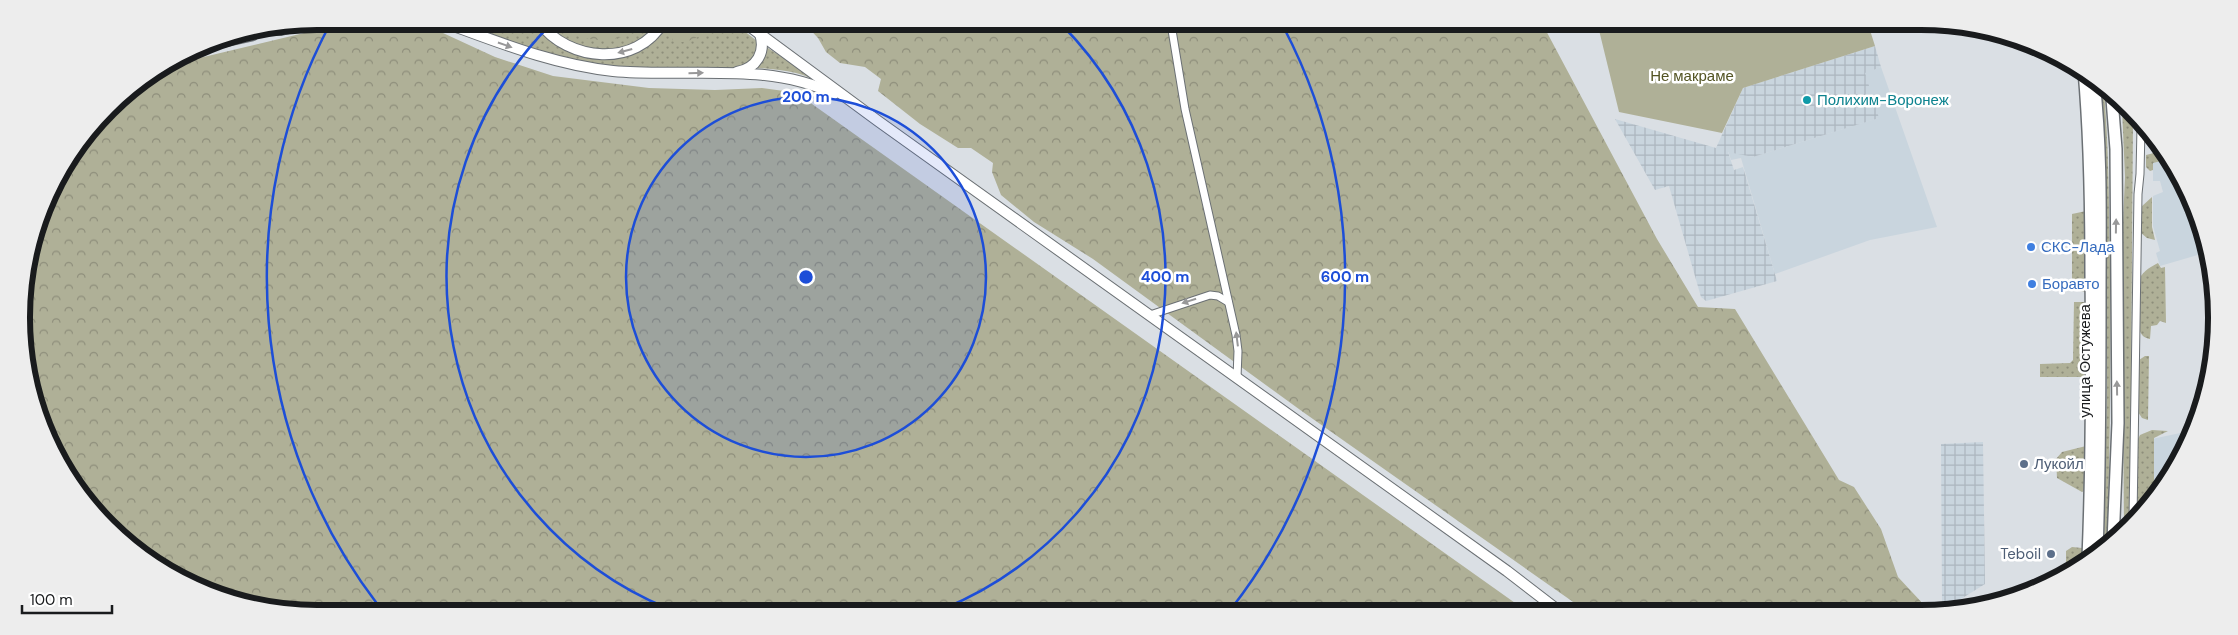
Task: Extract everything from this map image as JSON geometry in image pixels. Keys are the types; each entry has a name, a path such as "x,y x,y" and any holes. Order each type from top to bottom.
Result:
{"main road":[{"path":"2085,81 2090,165 2092,315 2092,443 2088,551"},
{"name":"улица Остужева","path":"2094,88 2100,221 2101,406 2098,544"},
{"name":"улица Остужева","path":"2112,103 2116,149 2118,423 2113,531"},
{"path":"2118,423 2120,525"}],"street":[{"path":"465,30 509,46 585,66 648,74 731,73 779,78 824,90 878,121"},
{"path":"546,30 568,46 593,54 605,55 630,51 642,46 656,30"},
{"path":"755,30 878,121 1150,314 1552,605"},
{"path":"1172,30 1185,110 1236,335 1238,351 1237,378"},
{"path":"731,73 749,68 758,61 762,50 760,34"},
{"path":"2133,511 2138,194 2141,133"},
{"path":"1150,314 1210,295 1218,296 1228,302"}],"shaded area":[{"path":"1875,46 1881,67 1865,73 1879,118 1753,157 1728,152 1734,170 1743,167 1777,281 1706,301 1701,297 1669,186 1655,190 1615,119 1716,148 1743,88"},
{"path":"1881,67 1937,227 1870,240 1775,274 1741,158 1731,160 1728,151 1753,157 1878,118 1864,72"},
{"path":"2153,148 2186,207 2200,254 2160,266 2156,253 2160,251 2153,226 2153,196 2163,192 2160,181 2153,181"},
{"path":"2184,432 2160,477 2146,496 2147,440"},
{"path":"1983,442 1985,584 1954,603 1942,603 1941,444"}],"green space":[{"path":"316,30 433,30 495,57 553,76 649,88 715,90 762,88 784,91 805,99 1518,605 318,605 280,603 243,595 207,583 158,557 142,546 101,507 78,477 60,445 45,410 32,355 30,318 32,280 45,225 60,190 78,158 101,128 128,101 158,78 189,60"},
{"path":"480,30 743,30 821,82 796,73 758,68 644,70 620,68 549,53"},
{"path":"565,30 635,30 624,36 612,39 586,39"},
{"path":"672,30 708,30 696,38 683,42 673,41"},
{"path":"811,30 1546,30 1657,239 1698,307 1735,309 1839,480 1854,487 1881,529 1898,577 1924,605 1577,605 1303,412 1093,259 1034,222 1001,195 992,172 993,163 971,148 958,148 920,124 878,91 881,79 865,67 840,63 826,52 818,38"},
{"name":"Не макраме","path":"1599,30 1870,30 1875,46 1743,88 1722,133 1619,112"},
{"path":"2101,94 2104,96 2107,135 2110,304 2108,511 2107,536 2104,539 2107,383 2106,190"},
{"path":"2122,112 2133,124 2130,514 2124,521 2122,244 2125,177"},
{"path":"2156,152 2160,158 2161,161 2153,163 2153,170 2150,171 2146,167 2146,155"},
{"path":"2152,197 2152,227 2155,240 2147,238 2141,233 2141,207"},
{"path":"2086,211 2087,292 2072,290 2072,214"},
{"path":"2158,263 2161,268 2165,267 2166,323 2160,321 2157,325 2151,326 2150,339 2143,336 2139,329 2140,278 2150,267"},
{"path":"2074,302 2084,302 2089,305 2089,372 2082,377 2040,377 2040,364 2070,363 2073,360"},
{"path":"2149,356 2148,420 2142,418 2138,412 2139,360"},
{"path":"2152,430 2168,431 2154,438 2154,486 2137,507 2138,439 2140,435"},
{"path":"2086,446 2088,488 2082,492 2057,478 2056,459 2062,452"},
{"path":"2072,547 2082,548 2085,550 2085,554 2066,565 2066,551"}],"place":[{"name":"Полихим-Воронеж","path":"1807,100"},
{"name":"СКС-Лада","path":"2031,247"},
{"name":"Боравто","path":"2032,284"},
{"name":"Лукойл","path":"2024,464"},
{"name":"Teboil","path":"2051,554"}]}
